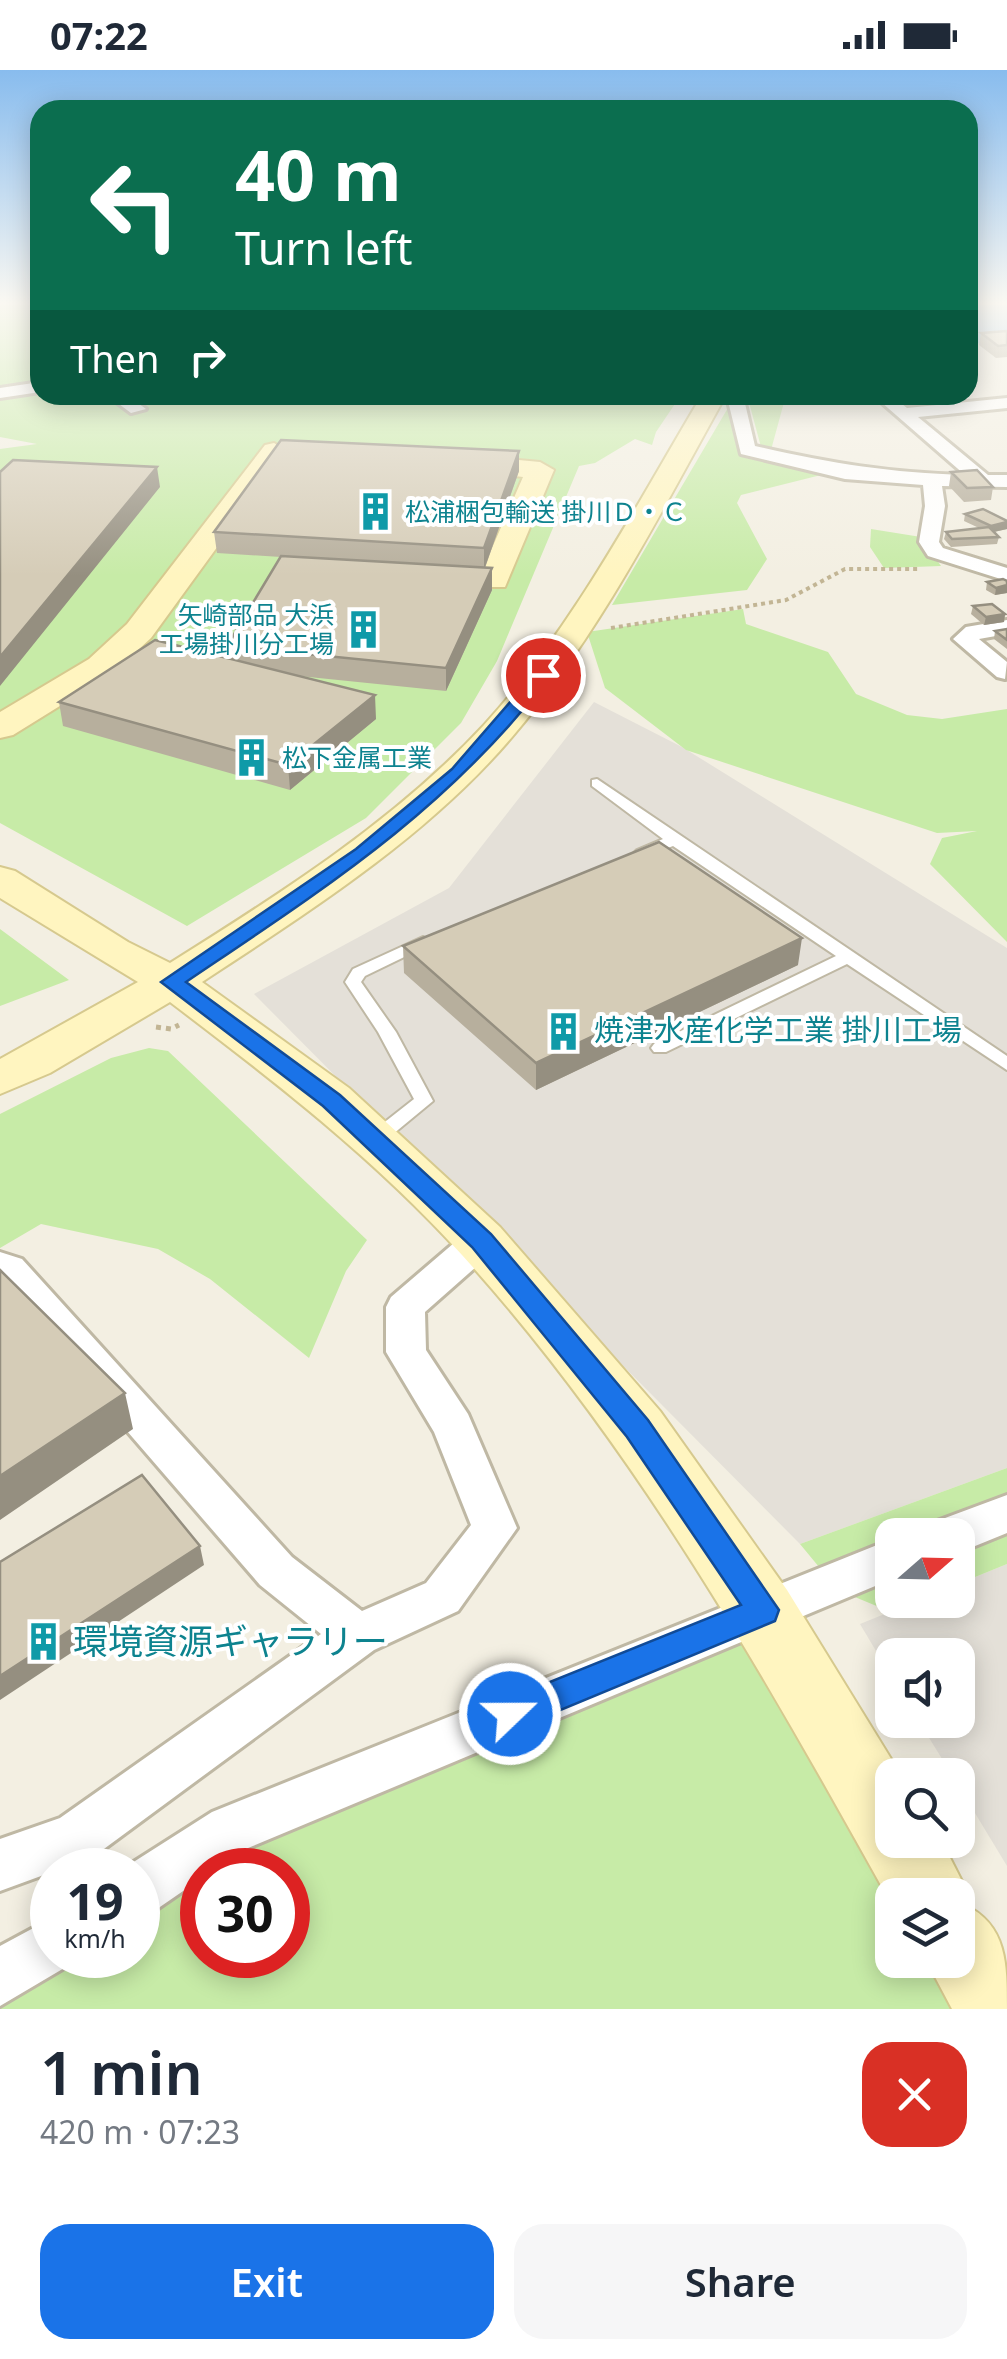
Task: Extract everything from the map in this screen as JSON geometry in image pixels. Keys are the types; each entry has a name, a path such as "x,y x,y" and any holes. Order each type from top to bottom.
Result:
{"street":[{"path":"904,413 1007,402"},
{"path":"131,405 137,409"},
{"path":"0,1078 172,982 363,854 458,773 525,700 578,625 708,405"},
{"path":"738,405 747,450 845,474 932,481 1007,481"},
{"path":"894,405 984,481"},
{"path":"0,726 101,666 139,631 277,448 296,449"},
{"path":"428,460 540,470 494,580"},
{"path":"932,481 935,506 929,542 935,552 1007,575"},
{"path":"1005,672 964,639 974,632 1007,626"},
{"path":"0,880 112,951 172,982 331,1100 482,1241 638,1428 763,1610 875,1802"},
{"path":"0,1865 75,1840 357,1635 442,1597 495,1528 454,1426 406,1352 405,1308 482,1241"},
{"path":"0,1266 9,1269 276,1571 357,1635"},
{"path":"975,1526 1007,1514"},
{"path":"160,1876 230,1830 875,1566"},
{"path":"0,1978 30,1958"},
{"path":"975,1971 997,2009"}],"lane":[{"path":"597,782 674,840 1007,1064"},
{"path":"621,862 674,840"},
{"path":"373,1140 424,1101 387,1032 354,982 359,973 389,956 443,934"},
{"path":"660,1048 848,957"}],"path":[{"path":"578,625 619,629 670,622 699,612 786,600 809,591 836,572 859,567 932,569 966,563"}],"shaded area":[{"path":"594,702 682,747 1007,948 1007,1468 800,1544 254,994 449,888"},
{"path":"1007,1564 1007,1866 975,1813 975,1758 941,1758 929,1738 975,1738 975,1638 875,1638 875,1649 860,1624 875,1618 975,1618 975,1577"}],"green space":[{"path":"0,395 30,395 30,405 674,405 652,445 635,439 595,463 579,466 497,661 461,723 366,818 187,926 0,823 0,449 37,444 0,437"},
{"path":"730,405 733,405 744,452 833,472 741,495 737,503 767,559 747,590 612,605"},
{"path":"750,405 783,405 771,450 761,447"},
{"path":"871,529 921,537 941,566 884,568 870,547"},
{"path":"743,609 746,624 828,652 856,694 907,715 942,719 1007,709 1007,942 930,864 942,838 977,831 937,833 686,750 605,688 587,632"},
{"path":"0,929 69,980 0,1006"},
{"path":"149,1048 168,1051 367,1240 346,1271 309,1358 210,1279 158,1249 41,1224 0,1248 0,1114 111,1058"},
{"path":"1007,1468 1007,1564 975,1577 975,1518 875,1518 875,1605 838,1590 800,1544"},
{"path":"763,1611 815,1712 875,1809 875,1858 892,1858 892,1878 875,1878 875,1978 972,1978 987,2009 0,2009 0,1991 30,1972 30,1978 160,1978 160,1893 180,1880 180,1978 310,1978 310,1848 233,1848 330,1789"}],"building":[{"name":"松浦梱包輸送 掛川Ｄ・Ｃ","path":"281,440 519,451 484,548 214,532"},
{"path":"13,460 157,467 0,657 0,472"},
{"path":"977,470 993,487 967,488 951,472"},
{"path":"983,509 1007,522 991,526 965,514"},
{"path":"989,527 999,537 952,539 946,532"},
{"name":"矢崎部品 大浜 工場掛川分工場","path":"281,556 492,568 446,668 227,646"},
{"path":"1003,579 1007,585 996,588 987,582"},
{"path":"992,604 1005,614 986,617 973,606"},
{"path":"1007,629 1007,640 995,631"},
{"name":"松下金属工業","path":"155,640 375,695 288,765 59,702"},
{"name":"焼津水産化学工業 掛川工場","path":"659,842 802,938 536,1063 403,946"},
{"path":"0,1270 125,1393 0,1476"},
{"name":"環境資源ギャラリー","path":"142,1475 200,1546 0,1676 0,1562"}],"place":[{"name":"松浦梱包輸送 掛川Ｄ・Ｃ","path":"375,512"},
{"name":"矢崎部品 大浜 工場掛川分工場","path":"364,629"},
{"name":"松下金属工業","path":"252,758"},
{"name":"焼津水産化学工業 掛川工場","path":"564,1031"},
{"name":"環境資源ギャラリー","path":"43,1642"}],"route":[{"path":"510,1714 763,1610 638,1428 482,1241 331,1100 172,982 363,854 458,773 543,675"}]}
